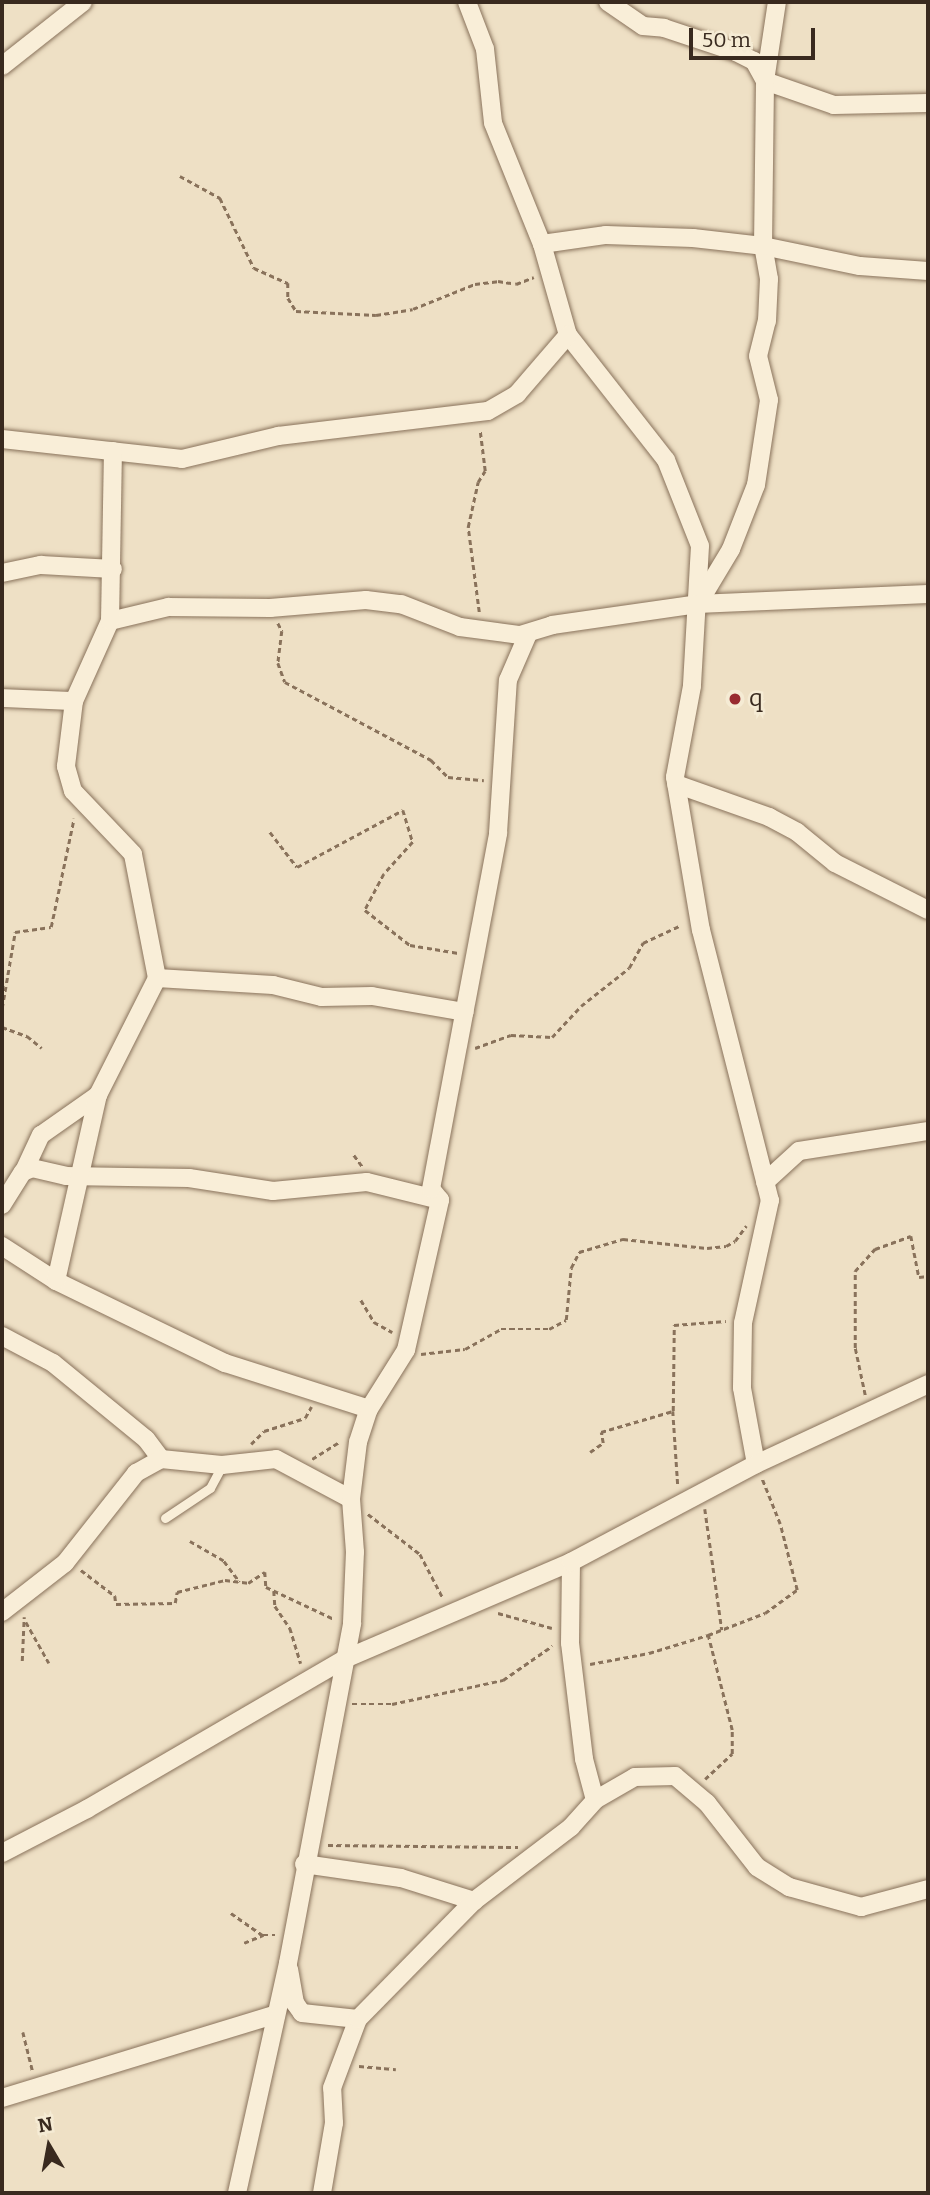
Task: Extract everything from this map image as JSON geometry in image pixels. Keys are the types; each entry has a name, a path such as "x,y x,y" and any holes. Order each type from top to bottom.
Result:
{"street":[{"path":"2,66 9,49 83,2"},
{"path":"467,2 485,49 493,123 542,244 568,335 676,476 700,546 692,686 676,784 695,896 770,1200 744,1321 742,1388 756,1464"},
{"path":"608,2 643,26 664,28 736,52 754,61 765,81 834,105 928,103"},
{"path":"697,604 731,549 759,470 769,400 758,362 769,288 763,247 765,81 776,2"},
{"path":"542,244 606,235 763,247 860,266 928,271"},
{"path":"2,439 195,458 278,436 477,413 517,394 568,335"},
{"path":"56,1281 98,1095 157,978 133,854 73,791 65,743 74,701 110,621 113,451"},
{"path":"2,573 41,565 113,569"},
{"path":"110,621 168,607 270,608 386,601 481,630 528,634 552,625 697,604 928,594"},
{"path":"440,1200 431,1189 498,833 508,680 528,634"},
{"path":"2,698 74,701"},
{"path":"676,784 769,817 797,832 835,863 928,910"},
{"path":"157,978 273,985 322,997 373,996 465,1012"},
{"path":"2,1205 24,1171 41,1135 98,1095"},
{"path":"765,1182 799,1151 928,1131"},
{"path":"24,1171 189,1178 273,1191 368,1182 440,1200"},
{"path":"237,2193 274,2015 288,1962 304,1864 352,1623 355,1578 352,1504 361,1432 369,1409 399,1364 409,1336 440,1200"},
{"path":"2,1246 56,1281 225,1363 369,1409"},
{"path":"2,1336 53,1363 146,1439 161,1459"},
{"path":"2,1853 87,1809 345,1659 449,1611 571,1562 756,1464 928,1384"},
{"path":"2,1612 65,1563 136,1473 161,1459 229,1464 276,1459 296,1467 352,1504"},
{"path":"571,1562 566,1639 573,1668 584,1759 596,1800"},
{"path":"322,2193 334,2123 332,2088 358,2019 474,1901 571,1827 596,1800 645,1774 675,1776 708,1803 757,1867 789,1887 861,1906 928,1889"},
{"path":"304,1864 418,1882 474,1901"},
{"path":"288,1962 295,2003 302,2014 358,2019"},
{"path":"2,2098 274,2015"}],"lane":[{"path":"166,1518 209,1488 229,1464"}],"path":[{"path":"180,176 220,198 254,268 288,283 288,298 296,311 376,315 413,309 475,284 523,282 549,268"},
{"path":"477,413 485,471 478,482 468,527 481,630"},
{"path":"270,608 282,631 278,663 285,682 431,760 447,777 501,781"},
{"path":"2,1009 15,932 51,928 69,856 73,791"},
{"path":"270,832 297,867 403,810 413,842 384,874 365,910 410,945 475,956"},
{"path":"469,1057 478,1046 511,1035 542,1040 560,1031 581,1006 629,968 643,943 680,927 695,896"},
{"path":"2,1027 27,1036 42,1048"},
{"path":"399,1364 421,1354 465,1349 501,1329 548,1329 566,1320 571,1268 579,1252 623,1239 707,1248 726,1246 735,1241 750,1218"},
{"path":"869,1412 855,1348 855,1271 875,1249 911,1236 919,1277 928,1276"},
{"path":"361,1300 381,1328 409,1336"},
{"path":"681,1503 673,1410 674,1325 744,1321"},
{"path":"229,1464 264,1431 305,1418 318,1393"},
{"path":"590,1452 603,1443 601,1432 673,1410"},
{"path":"296,1467 361,1432"},
{"path":"573,1668 649,1653 708,1635 765,1613 797,1590 780,1524 756,1464"},
{"path":"704,1492 722,1630"},
{"path":"352,1504 381,1521 421,1554 449,1611"},
{"path":"190,1541 224,1561 240,1582"},
{"path":"65,1563 116,1595 116,1604 175,1603 177,1592 211,1583 248,1583 265,1573 266,1587 352,1623"},
{"path":"274,1591 275,1606 302,1657 298,1684"},
{"path":"337,1699 360,1706 392,1704 487,1684 515,1674 515,1668 566,1639 542,1623 500,1615 484,1598"},
{"path":"22,1599 22,1661"},
{"path":"24,1619 49,1663"},
{"path":"691,1789 732,1754 732,1730 708,1635"},
{"path":"308,1846 515,1846 539,1852"},
{"path":"231,1913 263,1935 292,1939"},
{"path":"244,1943 263,1935"},
{"path":"23,2032 34,2090"},
{"path":"342,2063 396,2069"}],"place":[{"name":"q","path":"735,699"}]}
